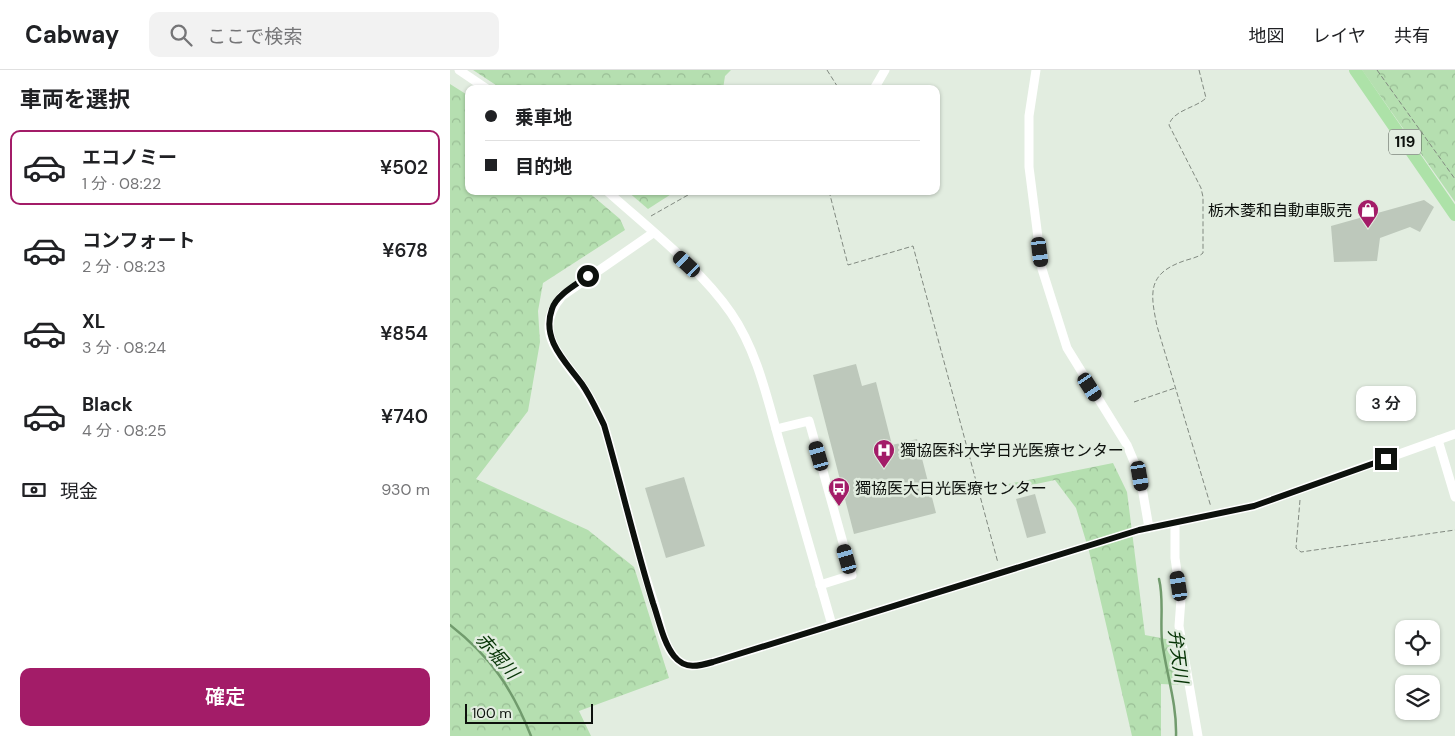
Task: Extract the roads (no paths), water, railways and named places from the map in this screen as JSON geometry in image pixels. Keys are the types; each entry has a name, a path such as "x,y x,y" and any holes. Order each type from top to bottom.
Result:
{"highway":[{"name":"119","path":"1355,70 1455,215"}],"street":[{"path":"459,70 481,85"},
{"path":"876,85 885,70"},
{"path":"1036,70 1029,116 1029,167 1042,269 1067,348 1127,445 1140,476 1149,528"},
{"path":"611,195 698,275 730,312 752,351 832,625"},
{"path":"653,233 562,296 552,308 549,325 552,344 594,403 604,425 645,577 666,641 674,656 681,662 696,667 1149,528 1214,516 1254,506 1455,434"},
{"path":"776,430 809,421 852,575 820,585"},
{"path":"1438,440 1455,497"},
{"path":"1175,523 1175,558 1181,599 1179,626 1198,736"}],"waterway":[{"name":"弁天川","path":"1159,579 1162,641 1173,700 1176,736"},
{"name":"赤堀川","path":"450,625 477,649 499,674 516,703 531,736"}],"place":[{"name":"栃木菱和自動車販売","path":"1368,229"},
{"name":"獨協医科大学日光医療センター","path":"884,469"},
{"name":"獨協医大日光医療センター","path":"839,507"}]}
